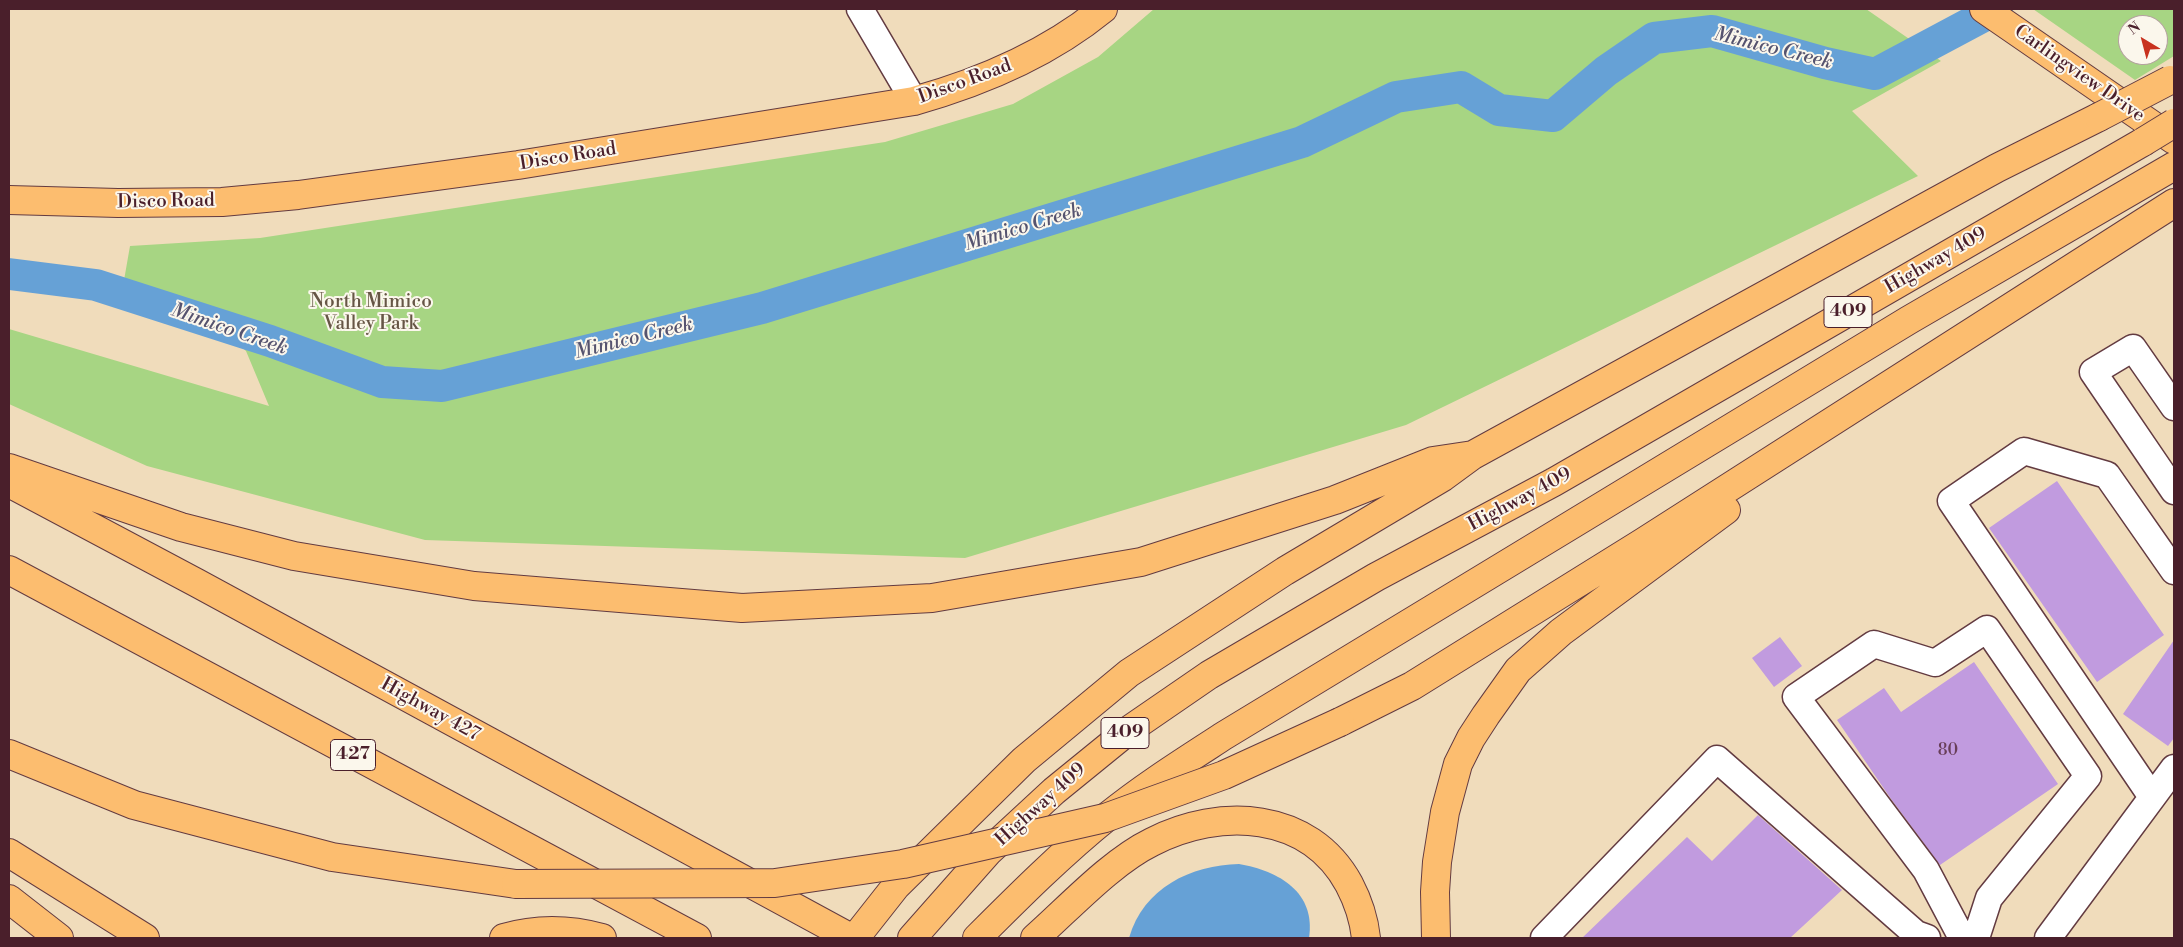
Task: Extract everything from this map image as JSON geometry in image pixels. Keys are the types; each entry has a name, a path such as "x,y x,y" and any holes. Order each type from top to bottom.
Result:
{"main road":[{"name":"Disco Road","path":"9,200 118,203 222,202 298,196 518,165 914,102 953,90 1007,69 1050,45 1102,9"},
{"name":"Carlingview Drive","path":"1984,9 2174,140"},
{"path":"855,938 896,886 1024,760 1129,673 1285,570 1443,477 1473,455 1997,168 2172,79"},
{"name":"Highway 409","path":"912,938 988,852 1054,791 1129,730 1209,675 1376,577 1554,482 2174,123"},
{"name":"Highway 409","path":"977,938 1024,891 1108,816 1225,735 1909,320 2173,166"},
{"path":"9,754 134,805 332,857 516,884 775,883 903,864 1105,818 1224,775 1340,722 1412,686 1650,538 2174,203"},
{"path":"1436,938 1435,892 1440,836 1458,764 1476,730 1518,670 1561,632 1608,595 1951,346"},
{"path":"9,468 181,527 294,556 474,586 742,608 932,598 1141,562 1335,500 1434,461 1473,455"},
{"name":"Highway 427","path":"9,484 197,582 851,938"},
{"name":"427","path":"9,570 697,938"},
{"path":"1035,938 1127,856 1178,830 1208,822 1228,820 1267,824 1286,830 1316,844 1332,858 1356,898 1364,923 1366,938"},
{"path":"9,853 145,938"},
{"path":"59,886 129,938"},
{"path":"9,899 60,938"},
{"path":"504,938 543,930 580,932 602,938"}],"lane":[{"path":"860,9 914,102"},
{"path":"2174,407 2132,348 2093,372 2174,491"},
{"path":"2152,798 1951,501 2024,451 2107,475 2174,571"},
{"path":"1962,938 1926,870 1796,697 1874,644 1936,663 1987,630 2088,776 1988,898 1976,938"},
{"path":"1544,938 1717,759 1916,934 1927,938"},
{"path":"2048,938 2174,768"}],"green space":[{"name":"North Mimico Valley Park","path":"1154,9 1866,9 1941,61 1852,111 1918,176 1406,425 965,558 425,540 147,466 9,404 9,329 269,406 246,351 203,311 123,286 130,246 260,238 885,142 1013,104 1098,57","holes":["1082,204 1070,223 417,395 1036,215"]},
{"path":"2033,9 2174,9 2174,56 2168,60 2168,15 2118,15 2118,65 2159,65 2135,80"}],"water":[{"path":"1239,864 1268,872 1292,886 1307,908 1310,922 1309,938 1129,938 1145,905 1171,883 1204,869 1221,865"}],"building":[{"path":"2057,481 2164,635 2097,682 1989,528"},
{"path":"1780,637 1802,666 1774,687 1752,658"},
{"path":"2174,640 2174,738 2168,746 2123,714"},
{"path":"1974,662 2058,784 1940,865 1891,799 1837,720 1884,688 1901,712"},
{"path":"1758,815 1842,890 1790,938 1582,938 1687,837 1712,861"}],"waterway":[{"name":"Mimico Creek","path":"9,274 96,285 270,341 382,382 442,386 762,308 1302,142 1396,97 1461,87 1499,110 1553,116 1606,71 1654,38 1712,31 1825,63 1875,74 1997,9"}]}
